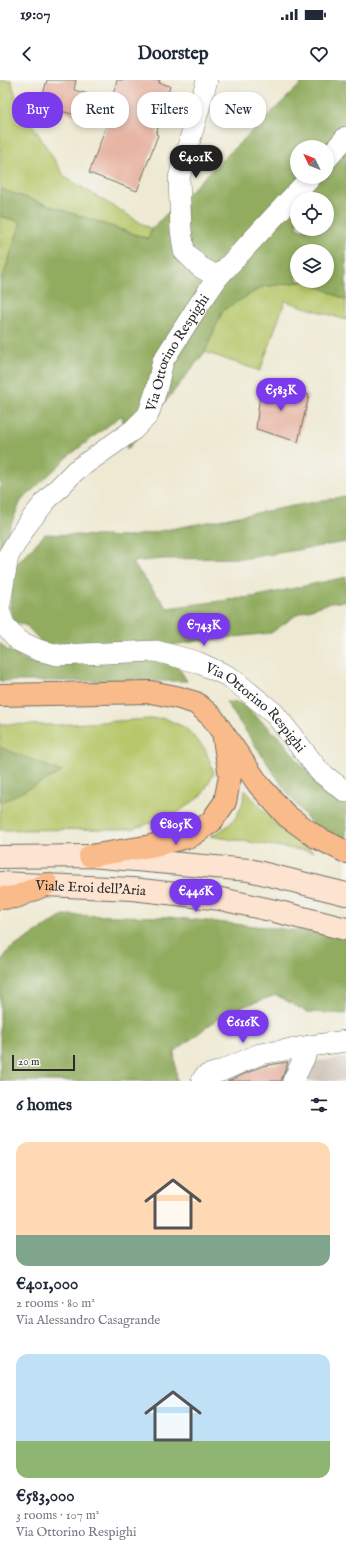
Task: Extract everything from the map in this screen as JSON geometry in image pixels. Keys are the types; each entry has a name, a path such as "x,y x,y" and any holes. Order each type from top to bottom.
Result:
{"highway":[{"path":"0,695 151,692 196,703 212,717 259,785 287,816 316,837 346,852"},
{"path":"90,856 152,846 191,836 211,822 225,802 230,776 223,732"},
{"path":"0,898 16,897 47,884"}],"main road":[{"name":"Viale Eroi dell'Aria","path":"0,857 90,856 249,870 346,894"},
{"name":"Viale Eroi dell'Aria","path":"0,883 132,889 221,899 346,929"}],"street":[{"path":"207,80 179,178 181,230 184,252 200,267 218,278"},
{"path":"334,151 346,137"},
{"name":"Via Ottorino Respighi","path":"0,604 8,556 26,526 45,502 74,471 134,430 148,415 156,391 163,361 194,312 218,278 305,184"},
{"name":"Via Ottorino Respighi","path":"0,612 4,625 19,641 38,650 58,655 156,651 197,662 230,677 274,713 320,772 346,792"},
{"path":"202,1081 204,1076 221,1071 260,1054 346,1041"},
{"path":"293,1081 310,1046"}],"shaded area":[{"path":"346,1058 346,1081 219,1081 251,1068"}],"green space":[{"path":"0,80 11,80 15,92 12,92 12,128 34,128 65,177 151,229 149,239 0,189"},
{"path":"305,80 346,80 346,300 321,288 334,288 334,244 290,244 290,283 262,287 223,310 205,352 127,450 122,415 71,454 21,501 0,550 0,286 21,222 0,216 0,189 148,239 151,229 255,128 266,128 266,118"},
{"path":"0,216 21,222 0,286"},
{"path":"290,283 290,288 321,288 346,300 346,320 285,301 260,371 205,352 223,310 262,287"},
{"path":"346,496 346,542 248,558 163,559 132,562 167,608 258,596 346,577 346,601 330,603 299,613 271,633 173,645 173,659 187,681 0,681 0,643 7,650 34,664 46,660 44,645 27,626 13,621 10,608 13,568 45,534 128,537"},
{"path":"226,702 240,703 249,710 282,740 310,776 346,805 346,843 316,829 288,794"},
{"path":"164,718 186,728 205,749 214,773 202,795 173,816 131,829 0,830 0,724 56,725"},
{"path":"0,747 62,772 0,803"},
{"path":"245,790 278,826 314,852 210,836 225,828 235,818 242,806"},
{"path":"64,915 169,917 339,935 346,941 346,1014 307,1012 276,995 225,1013 174,1052 177,1081 127,1081 122,1079 121,1081 0,1081 0,963 9,950"}],"building":[{"path":"47,80 76,80 74,90 81,92 71,92 71,114 63,112 63,92 44,92"},
{"path":"117,80 160,80 159,83 170,86 168,92 137,92 137,128 158,128 156,134 158,135 137,191 89,173 106,128 129,128 129,92 114,92"},
{"path":"261,384 309,395 298,442 256,429"},
{"path":"288,1062 281,1081 228,1081 263,1066"}]}
